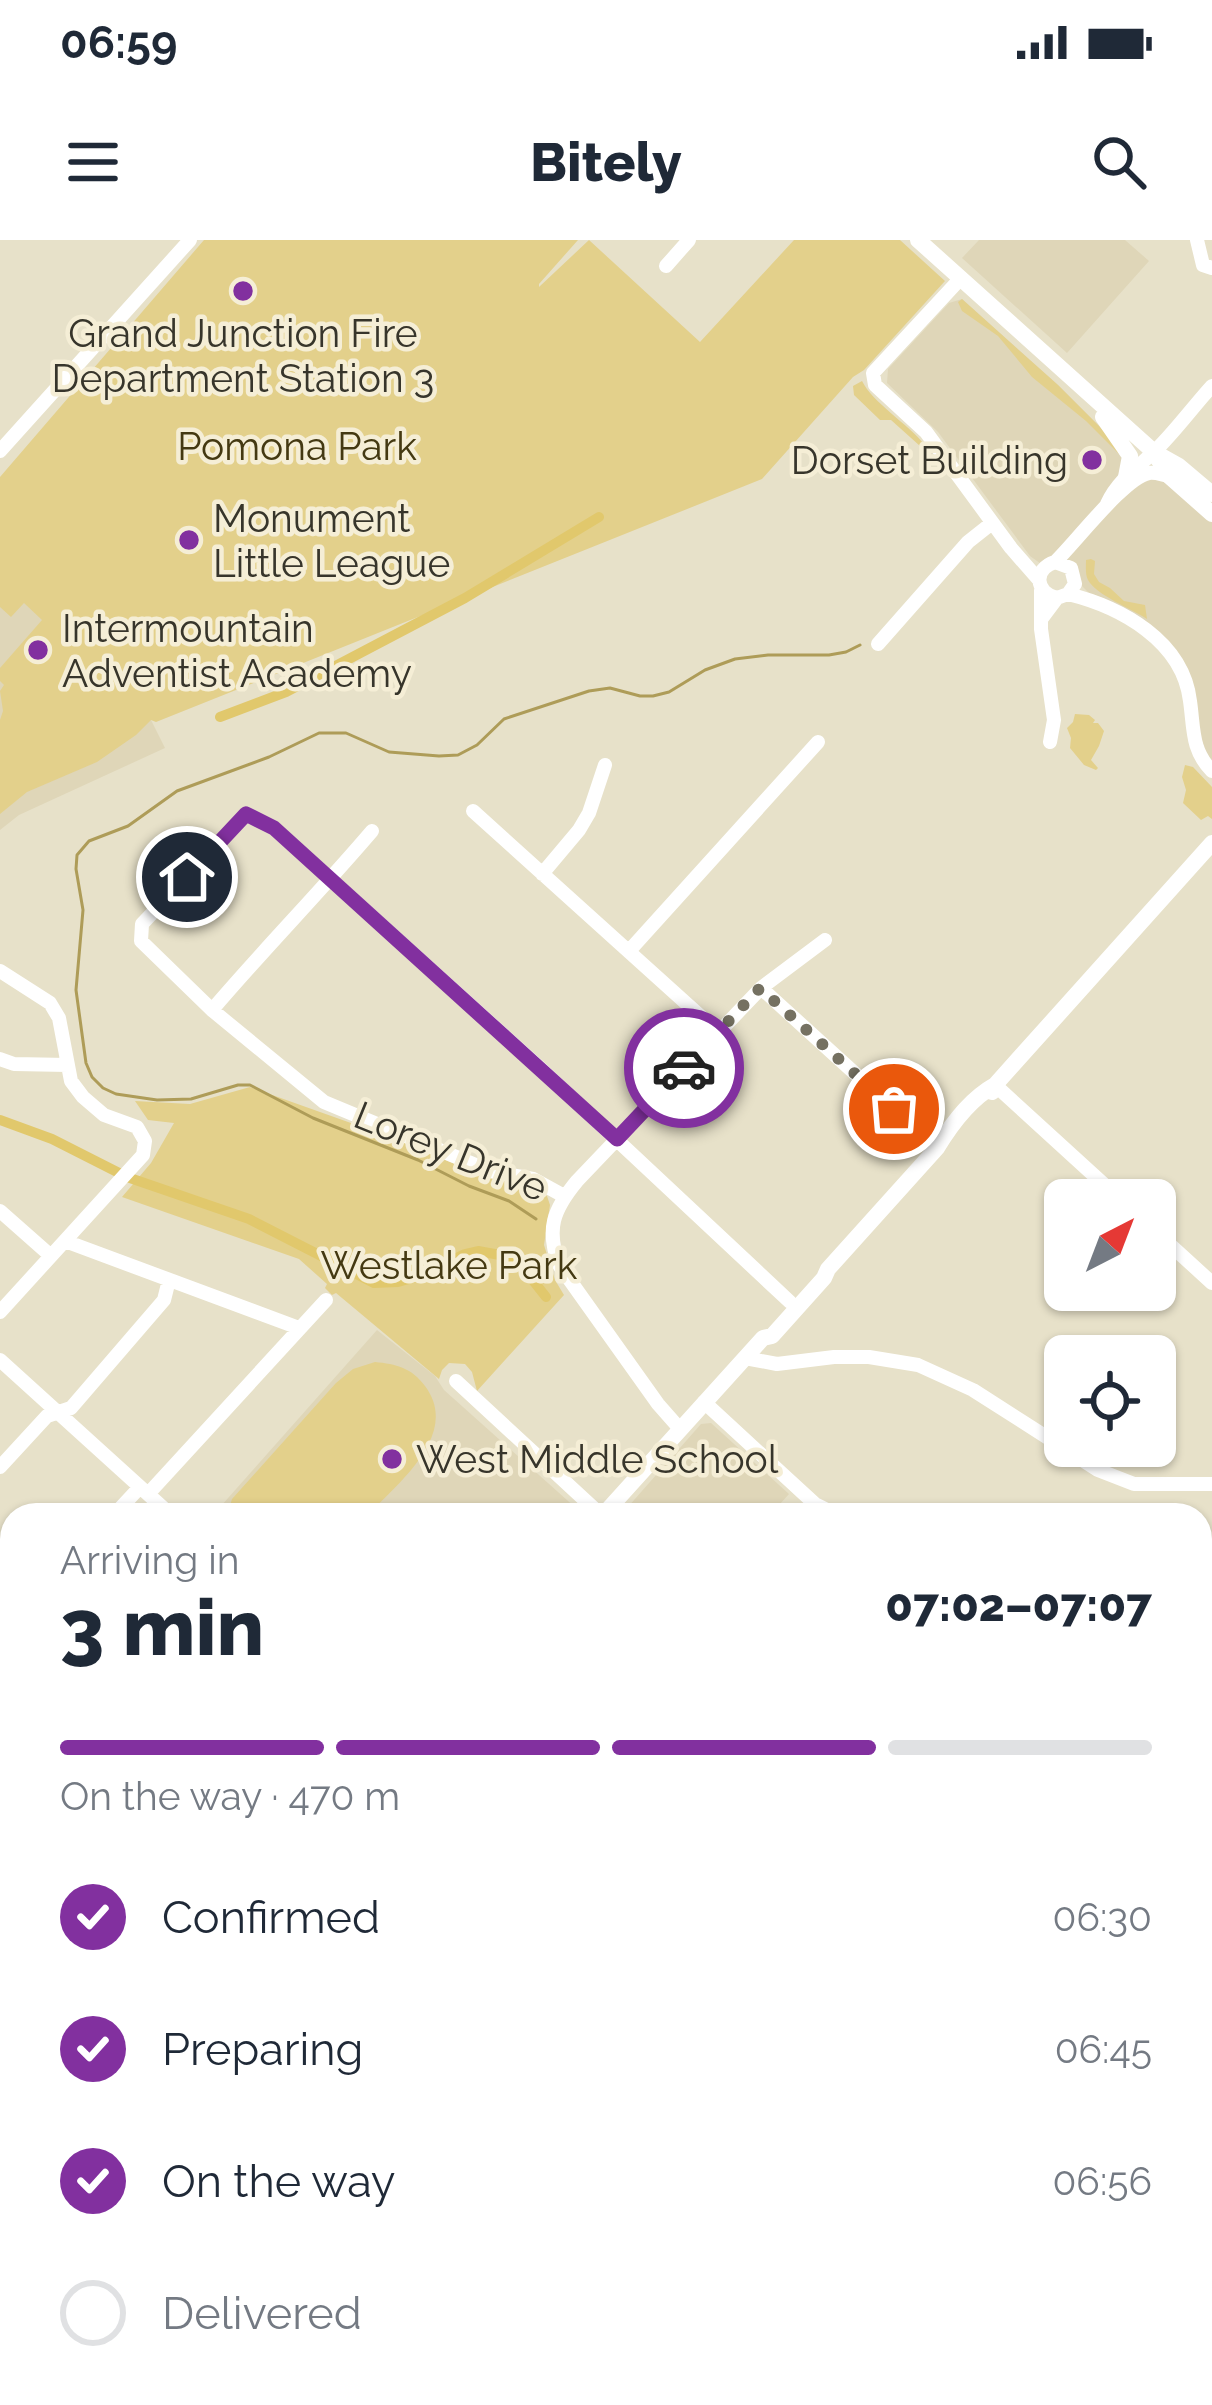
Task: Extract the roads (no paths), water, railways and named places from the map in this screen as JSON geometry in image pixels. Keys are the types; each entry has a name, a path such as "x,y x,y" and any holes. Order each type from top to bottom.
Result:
{"main road":[{"path":"918,240 1154,452 1212,494"},
{"path":"1082,388 1130,456 1126,477"},
{"path":"1154,452 1169,476 1212,514"},
{"path":"764,1338 772,1336 937,1148 957,1135 988,1101 995,1085 1212,843"},
{"path":"613,1503 764,1338 766,1328 818,1273 828,1269"}],"street":[{"path":"0,451 190,240"},
{"path":"666,266 689,240"},
{"path":"1197,240 1203,265 1212,268"},
{"path":"961,278 873,373 875,385 926,432 1022,559 1045,574 1063,596 1098,602 1137,623 1174,658 1190,697 1193,740 1212,771"},
{"path":"1107,504 1113,491 1212,386"},
{"path":"1050,742 1054,719 1041,629 1045,574 1107,504 1141,476 1169,476"},
{"path":"878,644 968,542 992,523"},
{"path":"1042,618 1063,596 1073,573 1076,541"},
{"path":"1045,574 1073,573"},
{"path":"1073,573 1098,602"},
{"path":"629,951 818,742"},
{"path":"542,874 589,813 605,765"},
{"path":"472,811 718,1032"},
{"name":"Lorey Drive","path":"332,879 274,828 246,814 142,924 141,941 212,1010 324,1102 490,1171 532,1179 564,1196 556,1208 552,1241 560,1265 680,1429"},
{"path":"212,1010 372,831"},
{"path":"332,879 790,1302"},
{"path":"564,1196 760,988 825,940"},
{"path":"0,971 50,1003 59,1018 71,1081 83,1097 104,1114 137,1127 145,1141 143,1155 0,1312"},
{"path":"760,988 937,1148"},
{"path":"0,1059 14,1064 68,1065"},
{"path":"995,1085 1098,1179"},
{"path":"0,1211 51,1256"},
{"path":"64,1241 298,1328"},
{"path":"1176,1250 1212,1282"},
{"path":"0,1467 47,1416 71,1408 164,1300 169,1280"},
{"path":"129,1503 326,1300"},
{"path":"746,1358 777,1364 868,1357 918,1365 973,1390 1098,1470 1134,1484 1212,1484"},
{"path":"0,1360 158,1503"},
{"path":"456,1381 589,1503"},
{"path":"704,1402 814,1503"}],"waterway":[{"path":"220,717 286,692 465,598 599,517"},
{"path":"536,1219 509,1201 313,1118 250,1085 191,1099 157,1100 103,1088 86,1063 76,990 83,910 77,855 89,841 128,826 177,791 319,733 346,733 389,752 458,755 477,745 504,719 589,691 610,688 653,696 735,659 829,655 860,645"},
{"path":"0,1120 52,1139 127,1177 249,1219 374,1283 416,1277 478,1251 520,1264 546,1297"}],"place":[{"name":"Grand Junction Fire Department Station 3","path":"243,291"},
{"name":"Dorset Building","path":"1092,460"},
{"name":"Monument Little League","path":"189,540"},
{"name":"Intermountain Adventist Academy","path":"38,650"},
{"name":"West Middle School","path":"392,1459"}],"park label":[{"name":"Pomona Park","path":"297,446"},
{"name":"Westlake Park","path":"449,1265"}]}
